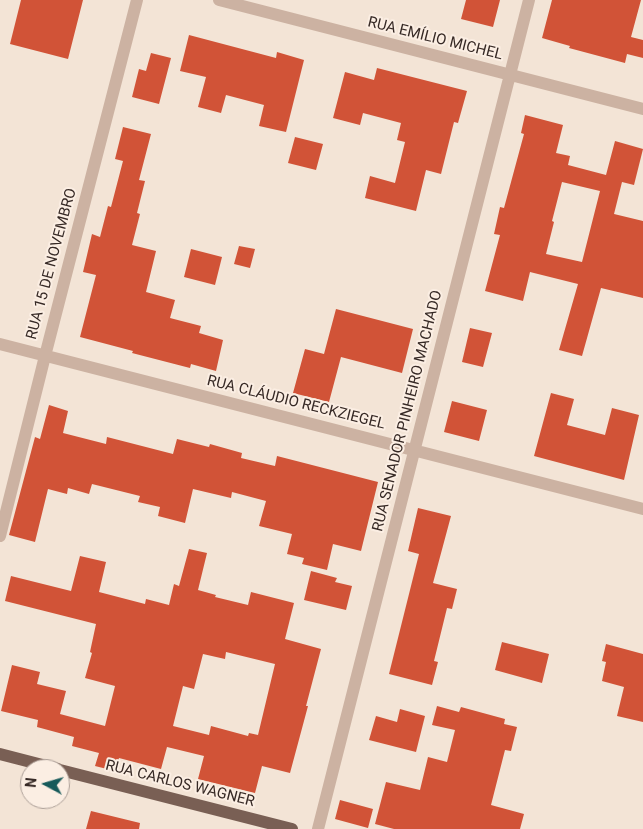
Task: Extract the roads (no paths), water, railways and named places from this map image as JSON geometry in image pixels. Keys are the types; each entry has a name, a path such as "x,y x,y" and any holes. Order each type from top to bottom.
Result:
{"main road":[{"name":"RUA CARLOS WAGNER","path":"0,754 20,759"},
{"name":"RUA CARLOS WAGNER","path":"70,772 292,829"}],"street":[{"name":"RUA 15 DE NOVEMBRO","path":"0,536 137,0"},
{"name":"RUA EMÍLIO MICHEL","path":"219,0 643,109"},
{"name":"RUA SENADOR PINHEIRO MACHADO","path":"318,829 529,0"},
{"name":"RUA CLÁUDIO RECKZIEGEL","path":"0,344 643,509"}]}
